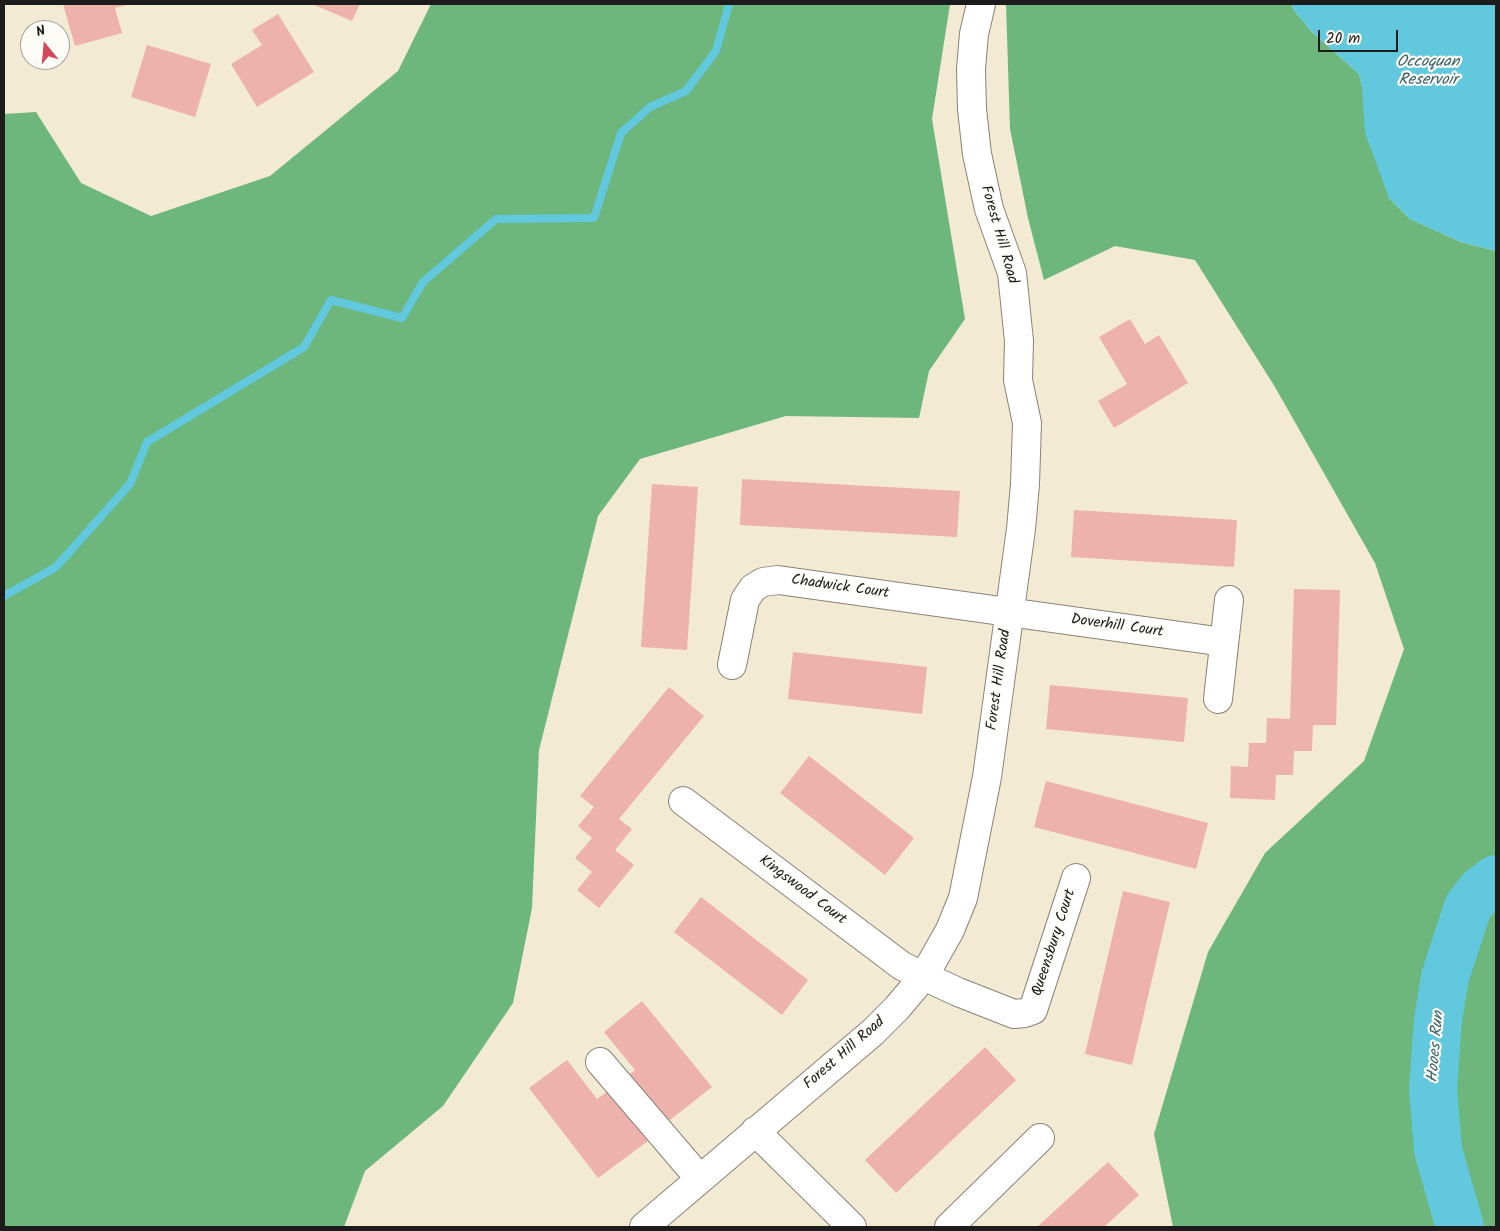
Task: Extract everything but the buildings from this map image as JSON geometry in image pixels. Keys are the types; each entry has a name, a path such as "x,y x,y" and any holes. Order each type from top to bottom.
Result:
{"street":[{"name":"Forest Hill Road","path":"644,1227 873,1032 897,1008 924,976 950,930 963,898 987,777 1010,612 1021,529 1027,423 1018,380 1019,341 1012,273 989,209 977,154 972,109 971,69 974,34 981,4"},
{"name":"Chadwick Court","path":"732,665 745,600 753,588 763,582 778,580 1010,612"},
{"path":"1218,699 1230,600"},
{"name":"Doverhill Court","path":"1010,612 1224,642"},
{"name":"Kingswood Court","path":"682,801 902,966 924,976"},
{"name":"Queensbury Court","path":"924,976 958,992 1014,1014 1025,1014 1033,1010 1076,878"},
{"path":"600,1062 700,1179"},
{"path":"755,1131 852,1227"},
{"path":"949,1227 1040,1138"}],"green space":[{"path":"431,4 950,4 932,119 965,319 929,371 919,418 786,416 640,459 598,516 539,750 532,908 513,1003 443,1106 365,1171 344,1227 4,1227 4,114 36,112 81,183 151,216 270,176 398,71"},
{"path":"1006,4 1292,4 1293,9 1311,31 1359,74 1389,198 1410,219 1461,242 1496,251 1496,1227 1173,1227 1154,1134 1208,952 1265,853 1364,761 1404,649 1375,563 1275,387 1195,260 1115,246 1044,280 1028,218 1010,129"}],"water":[{"name":"Occoquan Reservoir","path":"1292,4 1496,4 1496,251 1461,242 1410,219 1389,198 1365,133 1362,87 1359,74 1311,31 1293,9"}],"waterway":[{"path":"4,596 56,567 130,484 147,442 304,347 331,300 402,318 423,282 496,219 594,218 621,133 650,107 686,91 716,51 729,4"},
{"name":"Hooes Run","path":"1460,1227 1438,1150 1433,1089 1438,1020 1445,977 1468,907 1481,890 1496,879"}]}
